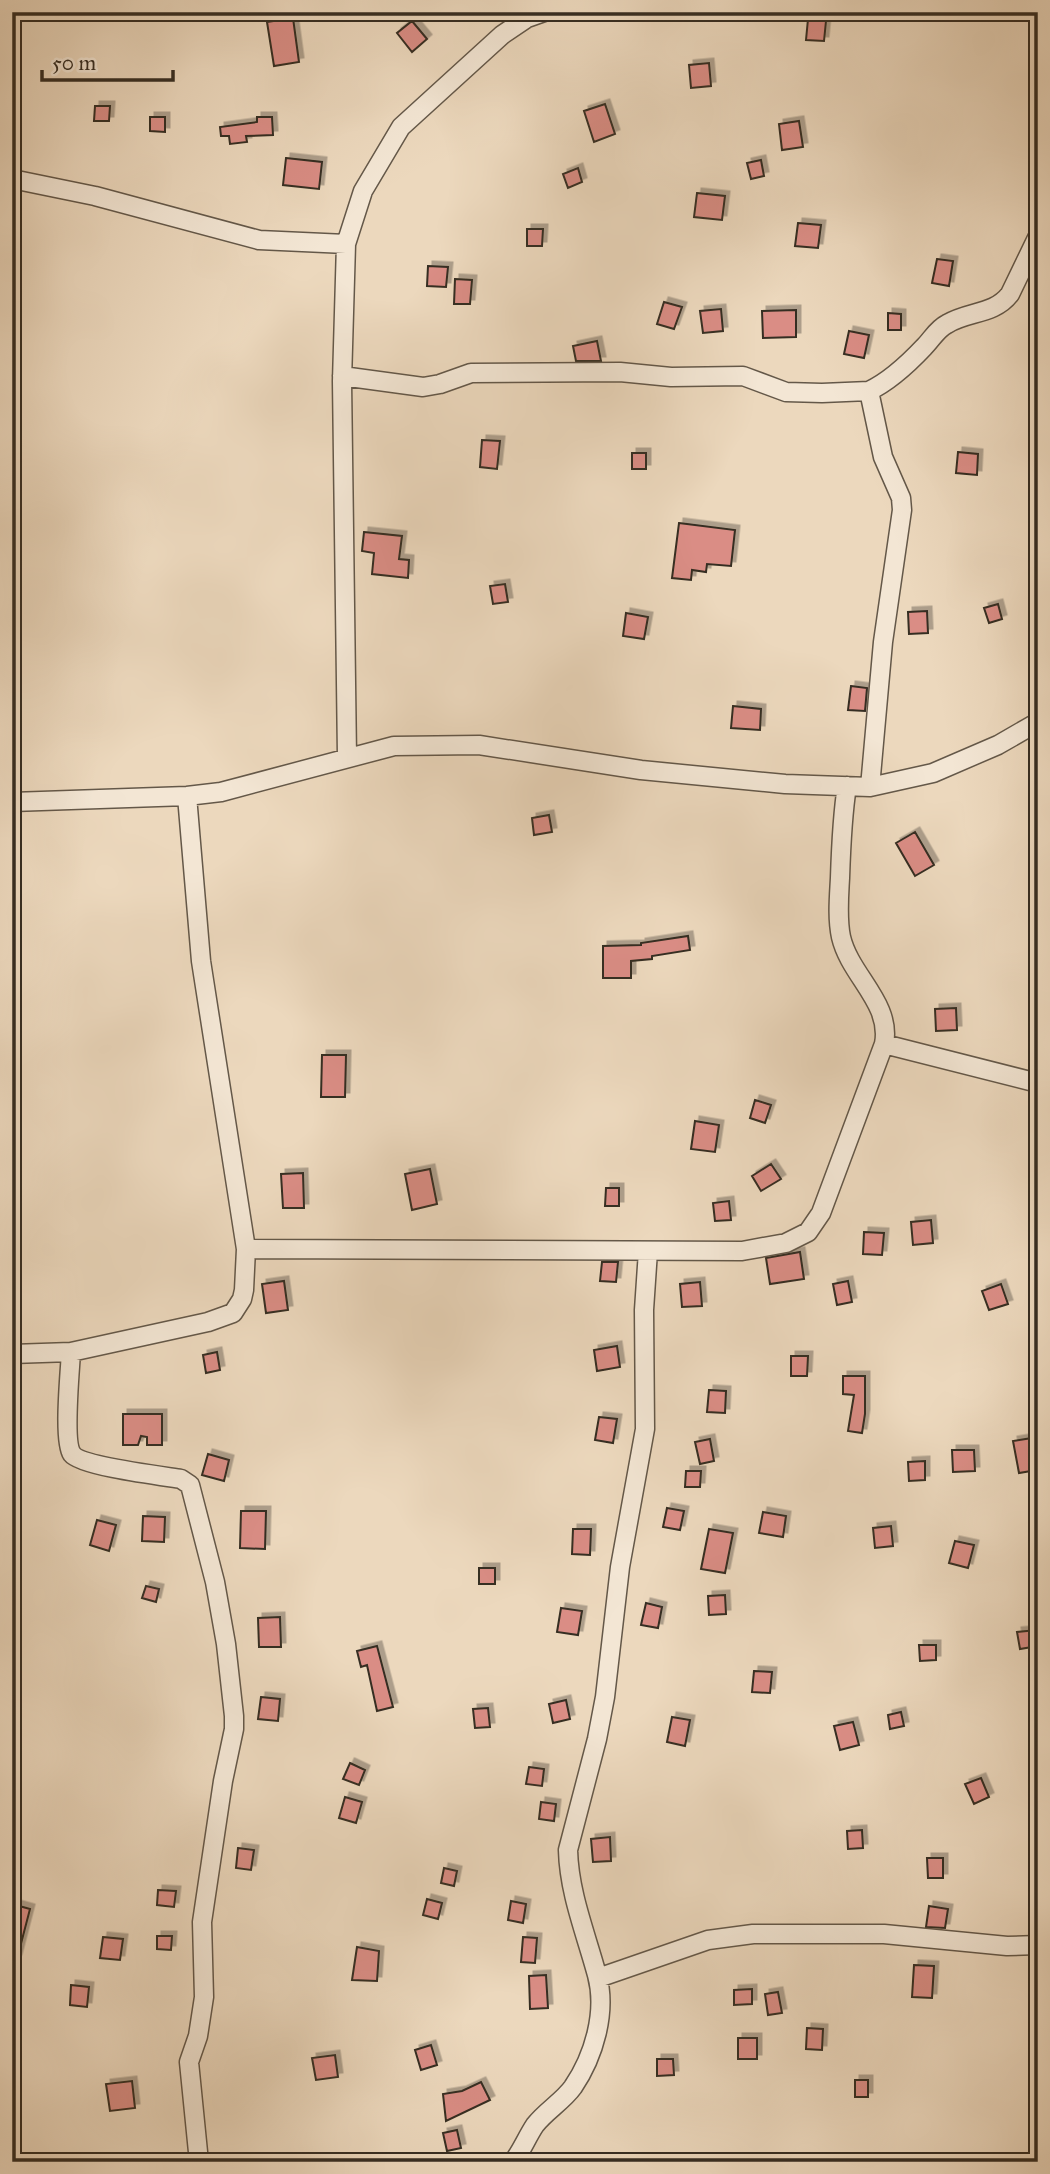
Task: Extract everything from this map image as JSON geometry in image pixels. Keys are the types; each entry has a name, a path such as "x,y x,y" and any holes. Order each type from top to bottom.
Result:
{"street":[{"path":"346,757 342,376 346,244 363,191 401,127 502,35 527,18 544,12"},
{"path":"12,179 95,196 259,240 346,244"},
{"path":"342,376 423,387 471,373 620,372 671,377 743,376 786,392 796,393 869,391 903,368 940,328 949,322 989,310 1004,302 1038,236"},
{"path":"869,391 883,457 901,498 902,510 883,642 870,787"},
{"path":"12,802 187,796 221,792 394,746 479,745 641,770 785,784 870,787 933,773 998,745 1038,722"},
{"path":"246,1249 742,1251 786,1243 808,1232 821,1213 884,1044 886,1031 884,1016 856,971 841,937 839,886 843,811 848,786"},
{"path":"12,1354 71,1352 208,1322 233,1313 242,1299 246,1249 201,961 187,796"},
{"path":"884,1044 1038,1083"},
{"path":"513,2162 534,2127 571,2089 579,2076 596,2037 601,2011 598,1978 575,1902 568,1866 568,1850 605,1697 620,1567 645,1429 644,1310 648,1251"},
{"path":"71,1352 68,1439 73,1455 100,1465 181,1479 190,1485 215,1582 226,1644 234,1701 234,1729 223,1781 202,1922 202,2010 198,2036 189,2062 199,2162"},
{"path":"598,1978 708,1940 753,1934 884,1934 1007,1946 1038,1945"}],"building":[{"path":"293,18 299,62 274,66 267,22"},
{"path":"808,19 826,21 824,41 806,40"},
{"path":"412,21 427,39 412,52 397,33"},
{"path":"709,63 711,86 691,88 689,65"},
{"path":"605,104 615,134 594,142 584,111"},
{"path":"95,106 110,106 109,121 94,121"},
{"path":"150,117 165,117 165,132 150,131"},
{"path":"257,117 272,117 273,135 246,136 247,142 230,144 229,136 221,136 220,127 257,122"},
{"path":"799,121 803,147 782,150 779,124"},
{"path":"286,158 322,162 319,189 283,185"},
{"path":"761,160 764,176 751,179 747,163"},
{"path":"578,168 582,182 568,188 563,174"},
{"path":"697,193 725,196 722,220 694,217"},
{"path":"798,223 821,225 818,248 795,246"},
{"path":"527,229 543,229 542,246 527,246"},
{"path":"937,259 953,261 949,286 932,283"},
{"path":"428,266 448,267 446,287 427,286"},
{"path":"455,279 472,280 470,304 454,304"},
{"path":"664,302 682,307 674,329 657,324"},
{"path":"721,309 723,331 703,333 700,311"},
{"path":"796,310 796,337 763,338 762,311"},
{"path":"888,313 901,314 901,330 888,330"},
{"path":"849,331 869,335 864,358 844,354"},
{"path":"597,341 601,361 576,361 573,346"},
{"path":"482,440 500,441 497,469 480,467"},
{"path":"958,452 978,454 977,475 956,473"},
{"path":"632,453 646,453 646,469 632,469"},
{"path":"679,523 735,530 731,566 707,564 706,572 692,570 691,580 672,578"},
{"path":"364,532 402,536 399,559 409,560 408,578 372,574 374,553 362,551"},
{"path":"505,584 508,602 493,604 490,586"},
{"path":"998,604 1002,619 989,623 984,608"},
{"path":"927,611 928,633 909,634 908,612"},
{"path":"626,613 648,617 644,639 623,636"},
{"path":"851,686 867,688 865,711 848,710"},
{"path":"733,706 761,709 760,730 731,728"},
{"path":"549,815 552,832 534,835 532,818"},
{"path":"915,832 934,865 915,876 896,843"},
{"path":"688,936 690,950 631,961 631,978 603,978 603,946 641,945"},
{"path":"956,1008 957,1030 936,1031 935,1009"},
{"path":"322,1055 346,1055 345,1097 321,1097"},
{"path":"755,1100 771,1105 765,1123 750,1118"},
{"path":"695,1121 719,1125 715,1152 691,1149"},
{"path":"771,1164 781,1179 761,1191 752,1176"},
{"path":"430,1169 437,1204 412,1210 405,1174"},
{"path":"303,1173 304,1208 283,1208 281,1174"},
{"path":"606,1188 619,1188 619,1206 605,1206"},
{"path":"729,1201 731,1220 715,1221 713,1203"},
{"path":"931,1220 933,1243 913,1245 911,1222"},
{"path":"864,1232 884,1233 882,1255 863,1254"},
{"path":"800,1252 804,1279 770,1284 766,1258"},
{"path":"602,1262 618,1262 616,1282 600,1281"},
{"path":"284,1281 288,1310 266,1313 262,1284"},
{"path":"848,1281 852,1302 837,1305 833,1284"},
{"path":"700,1282 702,1306 682,1307 680,1284"},
{"path":"1001,1284 1008,1304 989,1310 982,1291"},
{"path":"617,1346 620,1367 597,1371 594,1350"},
{"path":"217,1352 220,1370 206,1373 203,1355"},
{"path":"791,1356 808,1356 807,1376 791,1376"},
{"path":"843,1376 865,1376 862,1433 848,1431 854,1395 843,1394"},
{"path":"709,1390 726,1391 725,1413 707,1412"},
{"path":"123,1414 162,1414 162,1445 147,1445 147,1437 141,1436 138,1445 123,1445"},
{"path":"599,1417 617,1419 613,1443 595,1440"},
{"path":"1032,1438 1037,1470 1019,1473 1013,1441"},
{"path":"710,1439 714,1461 700,1464 695,1442"},
{"path":"952,1450 974,1450 975,1471 953,1472"},
{"path":"208,1454 229,1460 224,1481 202,1475"},
{"path":"925,1461 925,1480 909,1481 908,1462"},
{"path":"686,1471 701,1471 700,1487 685,1487"},
{"path":"667,1508 684,1511 680,1530 663,1527"},
{"path":"241,1511 266,1511 265,1549 240,1548"},
{"path":"763,1512 786,1516 783,1537 759,1533"},
{"path":"143,1516 165,1517 164,1542 142,1541"},
{"path":"97,1520 116,1525 109,1551 90,1545"},
{"path":"891,1526 893,1546 875,1548 873,1528"},
{"path":"573,1529 591,1529 590,1555 572,1554"},
{"path":"709,1529 733,1533 725,1573 701,1569"},
{"path":"955,1541 974,1545 968,1568 949,1563"},
{"path":"479,1568 495,1568 495,1584 479,1584"},
{"path":"146,1586 159,1589 156,1602 142,1598"},
{"path":"725,1595 726,1614 709,1615 708,1596"},
{"path":"646,1603 662,1607 658,1628 641,1625"},
{"path":"561,1608 582,1611 578,1635 557,1632"},
{"path":"280,1617 281,1647 259,1647 258,1618"},
{"path":"1037,1630 1038,1646 1020,1649 1017,1632"},
{"path":"919,1645 936,1645 936,1660 920,1661"},
{"path":"377,1646 393,1707 377,1711 367,1665 361,1667 357,1651"},
{"path":"754,1671 772,1672 770,1693 752,1692"},
{"path":"261,1697 280,1699 278,1721 258,1719"},
{"path":"566,1700 570,1719 553,1723 549,1704"},
{"path":"488,1708 490,1727 475,1728 473,1709"},
{"path":"901,1712 904,1726 890,1729 888,1715"},
{"path":"672,1717 690,1720 685,1746 667,1742"},
{"path":"853,1722 859,1745 840,1750 834,1726"},
{"path":"350,1763 365,1770 359,1785 343,1779"},
{"path":"529,1767 544,1769 542,1786 526,1784"},
{"path":"981,1778 989,1797 974,1804 965,1784"},
{"path":"345,1797 362,1802 356,1823 339,1818"},
{"path":"541,1802 556,1804 554,1821 539,1819"},
{"path":"862,1830 863,1848 848,1849 847,1831"},
{"path":"610,1837 611,1861 593,1862 591,1839"},
{"path":"238,1848 254,1850 251,1870 236,1868"},
{"path":"927,1858 943,1858 943,1878 928,1878"},
{"path":"444,1868 457,1871 454,1886 441,1883"},
{"path":"158,1890 176,1891 174,1907 157,1905"},
{"path":"427,1899 442,1903 438,1919 423,1915"},
{"path":"511,1901 526,1904 523,1923 508,1920"},
{"path":"12,1904 30,1909 17,1959 12,1958"},
{"path":"929,1906 948,1909 945,1928 926,1927"},
{"path":"157,1936 172,1936 171,1950 157,1949"},
{"path":"103,1937 123,1939 120,1960 100,1958"},
{"path":"523,1937 537,1938 535,1963 521,1962"},
{"path":"357,1947 379,1951 377,1981 352,1980"},
{"path":"914,1965 934,1966 932,1998 912,1997"},
{"path":"546,1975 548,2008 530,2009 529,1976"},
{"path":"71,1985 89,1987 87,2007 70,2005"},
{"path":"752,1989 752,2004 734,2005 734,1990"},
{"path":"778,1992 782,2013 768,2015 765,1994"},
{"path":"807,2028 823,2029 822,2050 806,2049"},
{"path":"738,2038 757,2038 757,2059 738,2059"},
{"path":"431,2045 437,2065 421,2070 415,2050"},
{"path":"335,2055 338,2077 316,2080 312,2058"},
{"path":"657,2059 673,2059 674,2075 657,2076"},
{"path":"855,2080 868,2080 868,2097 855,2097"},
{"path":"132,2081 135,2108 110,2111 106,2084"},
{"path":"481,2082 490,2100 446,2121 443,2094 462,2091"},
{"path":"457,2130 461,2148 447,2151 443,2133"}]}
